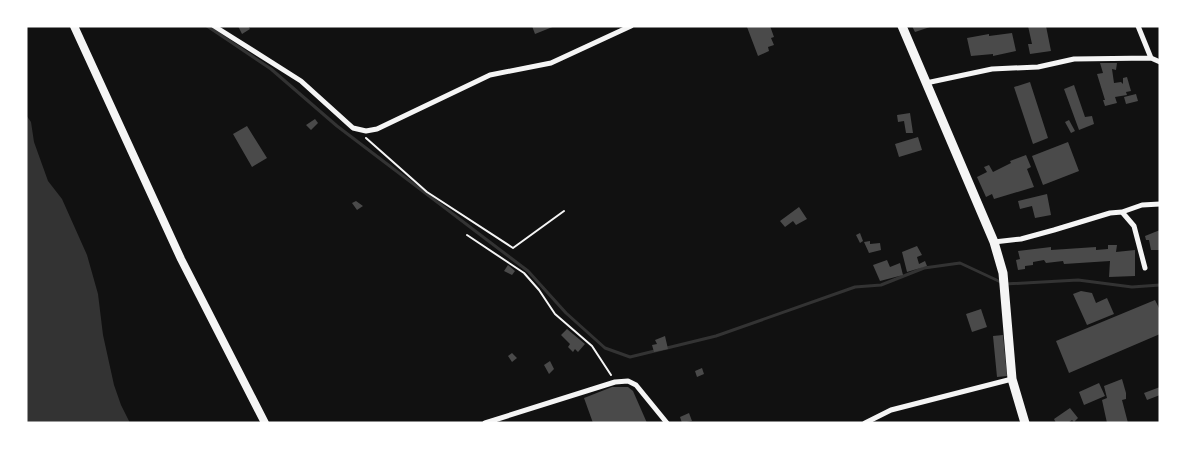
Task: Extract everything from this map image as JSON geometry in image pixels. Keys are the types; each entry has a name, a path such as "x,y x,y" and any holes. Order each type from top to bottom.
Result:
{"main road":[{"path":"902,26 994,242 1003,273 1012,379 1026,421"}],"street":[{"path":"74,26 181,260 265,423"},
{"path":"214,26 301,81 353,128 366,131 378,129 490,75 552,64 632,26"},
{"path":"1138,26 1151,58"},
{"path":"925,83 992,69 1038,67 1074,59 1151,58 1160,62"},
{"path":"994,242 1021,238 1142,205 1160,204"},
{"path":"1122,212 1134,226 1145,268"},
{"path":"865,423 891,410 1012,379"},
{"path":"485,423 615,382 628,381 636,385 666,423"}],"path":[{"path":"366,131 366,138 375,148 417,181 427,192 513,248 564,211"},
{"path":"467,235 524,273 539,290 555,314 592,346 615,382"}],"shaded area":[{"path":"26,115 31,122 34,142 48,181 62,199 87,255 98,294 103,335 114,385 130,423 26,423"}],"building":[{"path":"238,26 248,26 250,29 242,34"},
{"path":"532,26 555,26 535,34"},
{"path":"770,26 774,37 771,38 774,45 768,47 769,51 758,56 747,27"},
{"path":"912,26 930,26 930,27 915,32"},
{"path":"1028,26 1046,26 1051,51 1030,54 1028,44 1032,44"},
{"path":"1012,33 1016,51 993,56 993,54 971,56 967,38 989,34 989,36"},
{"path":"1100,63 1117,63 1116,70 1112,69 1114,83 1121,82 1123,84 1123,78 1127,77 1131,91 1126,92 1127,95 1115,97 1117,103 1105,106 1097,74 1103,73"},
{"path":"1030,82 1048,138 1033,144 1014,87"},
{"path":"1074,85 1085,117 1092,116 1094,124 1079,130 1064,89"},
{"path":"1136,94 1138,101 1126,104 1124,97"},
{"path":"910,113 913,133 906,133 904,121 898,122 897,115"},
{"path":"315,119 318,123 311,130 306,125"},
{"path":"1069,120 1075,131 1071,133 1065,122"},
{"path":"247,126 267,158 252,167 233,134"},
{"path":"918,137 922,150 899,157 895,144"},
{"path":"1068,142 1079,171 1043,185 1032,156"},
{"path":"1026,155 1031,167 1027,169 1034,187 994,199 992,194 986,197 977,177 987,172 984,167 989,165 993,172 1011,163 1010,161"},
{"path":"1047,194 1051,215 1035,218 1032,206 1020,209 1018,201"},
{"path":"356,201 363,206 357,210 352,203"},
{"path":"799,207 807,219 796,225 793,221 785,227 780,221"},
{"path":"1160,230 1160,250 1151,250 1149,240 1146,240 1145,236"},
{"path":"860,233 863,241 860,243 856,235"},
{"path":"870,241 870,244 880,243 881,250 869,253 864,242"},
{"path":"1108,245 1117,245 1116,252 1135,250 1135,276 1109,277 1110,261 1064,264 1063,261 1046,263 1044,260 1033,262 1033,265 1025,266 1025,269 1018,270 1016,260 1020,259 1018,251 1051,247 1051,250 1096,247 1096,250 1108,249"},
{"path":"917,246 922,255 917,257 919,264 925,261 927,266 907,272 902,252"},
{"path":"887,260 890,267 900,263 903,275 880,281 873,265"},
{"path":"508,265 515,271 512,275 504,271"},
{"path":"1081,291 1092,293 1096,303 1107,298 1114,314 1087,325 1073,294"},
{"path":"1155,300 1160,310 1160,334 1069,373 1056,341"},
{"path":"981,309 987,327 972,332 966,314"},
{"path":"567,329 585,344 578,352 575,349 573,352 568,347 570,344 561,335"},
{"path":"1003,335 1007,376 997,377 993,336"},
{"path":"665,336 668,349 654,352 652,345 657,344 655,340"},
{"path":"512,353 517,358 512,362 508,356"},
{"path":"550,361 554,369 549,374 544,365"},
{"path":"702,368 704,374 697,377 695,371"},
{"path":"1122,379 1126,399 1122,400 1128,423 1107,423 1102,400 1107,398 1104,386"},
{"path":"1099,383 1105,396 1084,405 1079,392"},
{"path":"612,387 628,387 633,391 647,423 593,423 584,398"},
{"path":"1160,387 1160,395 1147,400 1144,393"},
{"path":"1070,408 1078,418 1074,422 1072,420 1068,423 1056,423 1054,419"},
{"path":"689,413 692,421 682,423 680,417"}],"waterway":[{"path":"207,26 271,69 337,126 528,271 566,313 605,348 630,357 716,336 855,287 881,285 924,268 960,263 1005,284 1078,280 1132,287 1160,285"}]}
